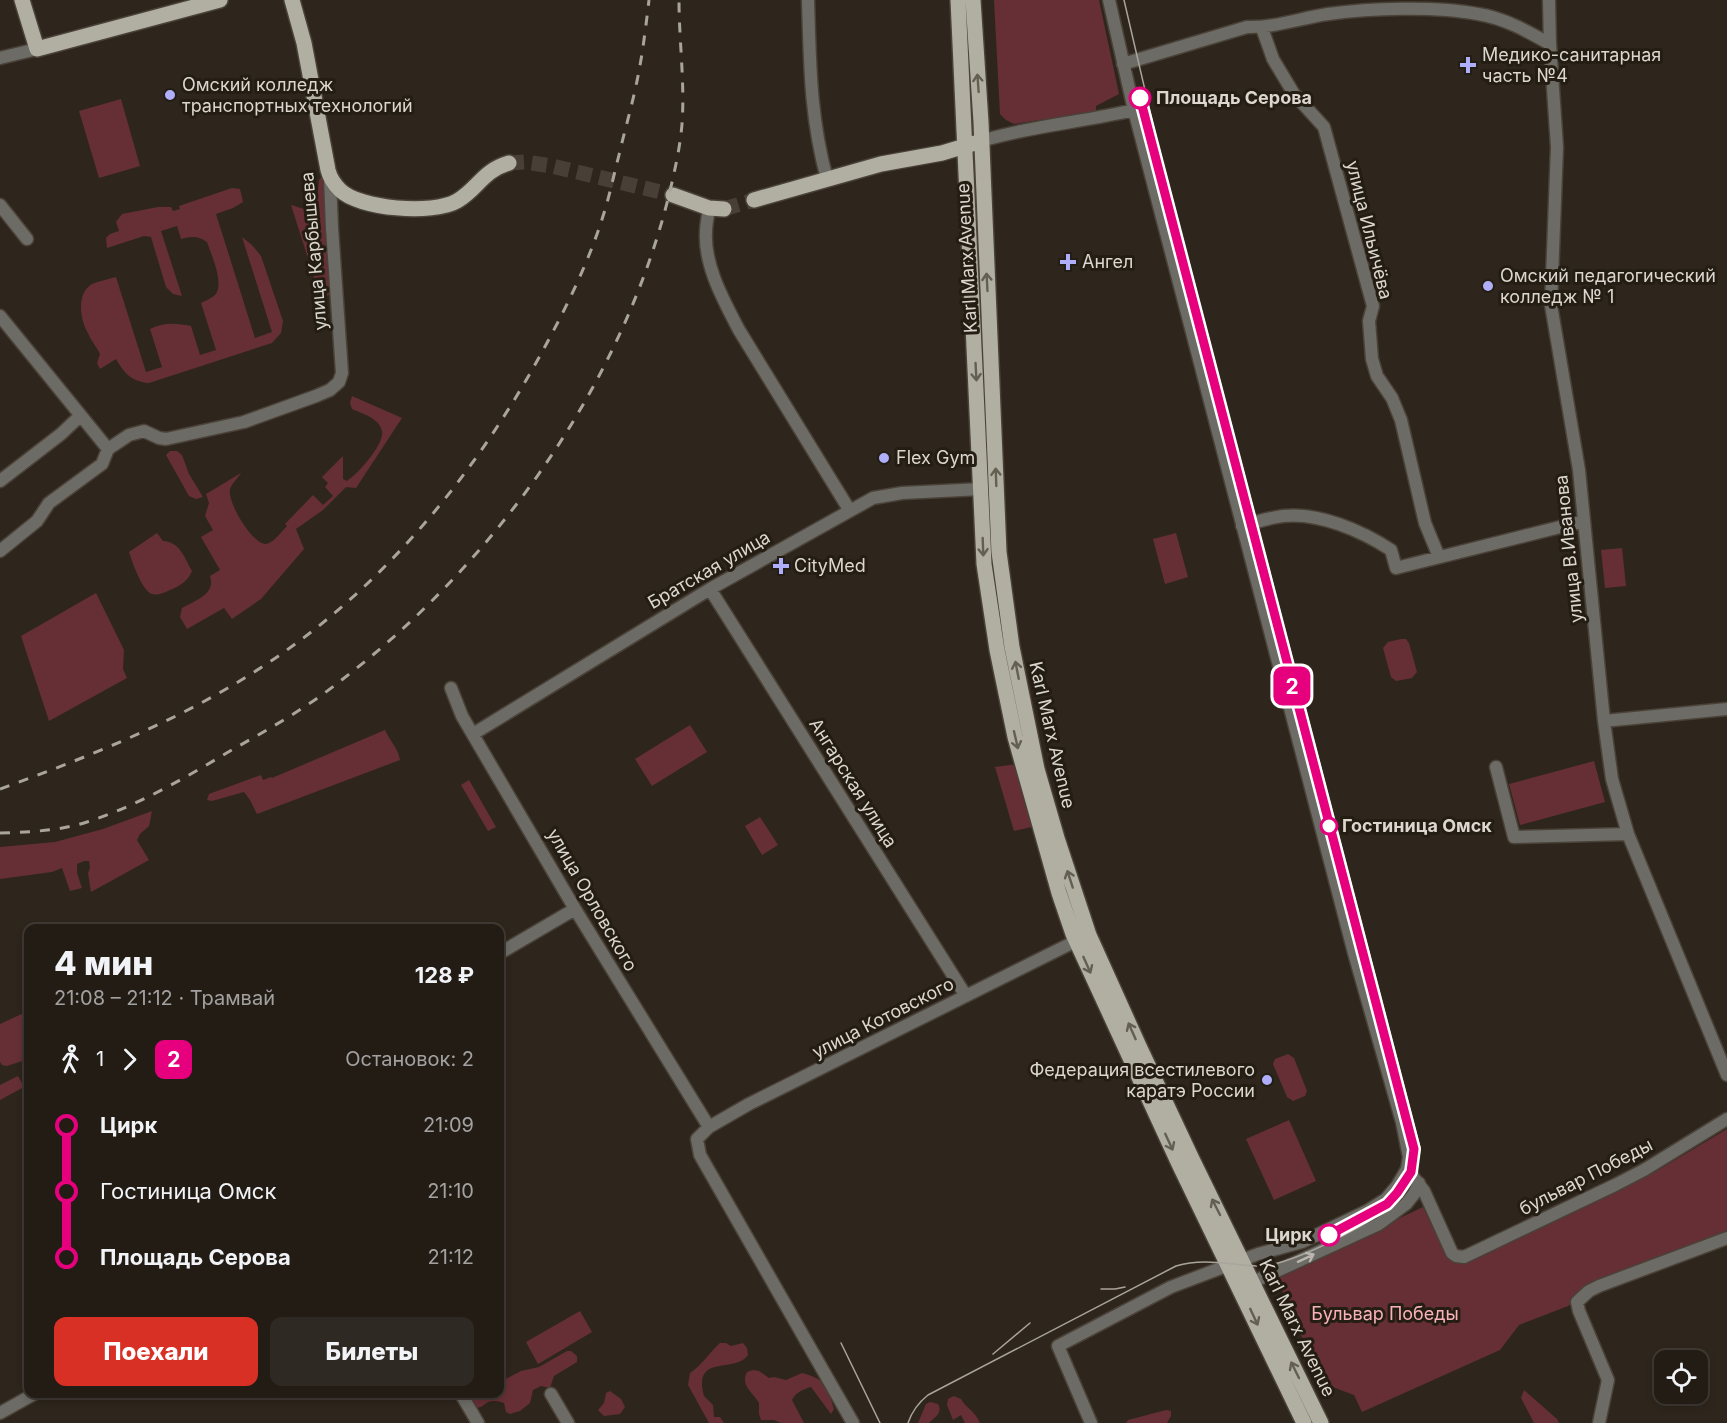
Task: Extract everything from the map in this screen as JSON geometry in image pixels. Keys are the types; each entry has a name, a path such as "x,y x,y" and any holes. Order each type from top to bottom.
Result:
{"main road":[{"path":"22,0 37,49 220,0"},
{"name":"улица Карбышева","path":"292,0 304,43 330,178"},
{"name":"Karl Marx Avenue","path":"958,0 984,564 997,650 1012,726 1059,893 1082,938 1179,1164 1236,1262 1304,1423"},
{"name":"Karl Marx Avenue","path":"973,0 997,508 1004,599 1037,769 1060,848 1082,938"},
{"path":"754,200 881,164 942,153 981,141"},
{"path":"330,178 340,191 355,199 423,209 444,207 457,201 495,166 508,162"},
{"path":"673,195 716,209"},
{"name":"Karl Marx Avenue","path":"1236,1262 1253,1282 1321,1423"}],"street":[{"path":"808,0 810,91 818,145 827,179"},
{"path":"1091,1423 1058,1346 1171,1287 1236,1262 1302,1242 1367,1211 1392,1192 1407,1169 1408,1151 1242,526 1134,110 1108,0"},
{"name":"улица В.Иванова","path":"1549,0 1557,147 1551,305 1579,470 1612,779 1629,834 1727,1075"},
{"path":"1123,64 1247,27 1262,27 1330,14 1395,9 1480,14 1527,30 1550,44"},
{"name":"улица Ильичёва","path":"1262,27 1273,59 1294,94 1324,127 1373,306 1369,321 1372,359 1377,376 1392,398 1401,420 1425,523 1439,557"},
{"path":"0,58 37,49"},
{"path":"981,141 1000,135 1089,121 1134,110"},
{"name":"улица Карбышева","path":"108,449 129,435 144,431 166,439 244,422 330,390 339,382 342,373 330,178"},
{"path":"0,205 27,239"},
{"path":"716,209 705,233 715,279 725,303 745,340 850,511"},
{"path":"0,316 108,449 102,464 49,502 37,521 0,551"},
{"path":"0,481 62,434 80,416"},
{"name":"Братская улица","path":"473,734 710,589 873,498 884,495 982,489"},
{"path":"1242,526 1282,516 1298,516 1336,524 1369,535 1392,550 1396,568 1584,521"},
{"name":"Ангарская улица","path":"710,589 966,996"},
{"name":"улица Орловского","path":"451,688 462,716 574,909 708,1127"},
{"path":"1604,721 1727,709"},
{"path":"1496,767 1514,837 1629,834"},
{"path":"504,951 574,909"},
{"name":"улица Котовского","path":"853,1423 700,1155 697,1139 708,1127 1082,938"},
{"name":"бульвар Победы","path":"1419,1183 1452,1253 1464,1257 1644,1170 1727,1119"},
{"path":"1253,1282 1379,1224 1406,1204 1414,1194 1419,1183 1407,1169"},
{"path":"1599,1423 1608,1380 1577,1302 1599,1286 1727,1238"},
{"path":"551,1394 568,1423"},
{"path":"0,1413 27,1398"},
{"path":"463,1398 478,1423"}],"green space":[{"name":"Площадь Серова","path":"994,0 1099,0 1119,94 1096,106 1096,111 1014,124 1006,120 1000,114"},
{"path":"121,99 140,166 99,178 79,111"},
{"path":"323,175 327,177 334,292 321,299 291,205 304,209 312,208 317,200 319,180"},
{"path":"232,188 240,189 243,202 216,214 255,338 272,332 242,237 261,256 283,321 281,333 272,343 149,383 129,376 116,359 100,369 97,363 100,354 83,321 82,300 87,288 92,284 116,277 146,372 162,367 150,329 160,325 191,326 200,355 216,350 201,303 215,295 219,284 207,242 195,237 181,239 177,226 161,231 182,296 173,294 166,287 151,237 144,236 107,248 106,238 119,231 116,222 122,214 158,207 171,207 173,211 180,209 179,206"},
{"path":"352,396 402,418 356,488 346,487 323,510 296,529 304,549 261,599 232,619 224,608 187,629 180,617 182,608 204,596 210,587 210,576 220,570 201,537 213,530 205,516 209,503 206,494 241,473 230,489 232,503 241,521 259,542 265,544 271,542 313,495 323,505 333,496 325,487 328,483 322,477 343,456 343,479 347,481 375,451 382,437 382,431 378,423 370,417 352,409 350,403"},
{"path":"170,451 177,451 182,455 189,474 203,497 196,499 189,496 166,455"},
{"path":"157,533 163,541 178,547 192,571 180,585 164,593 152,594 141,582 129,552"},
{"path":"1176,533 1188,577 1165,584 1153,539"},
{"path":"1622,548 1626,586 1605,588 1601,550"},
{"path":"96,593 124,650 123,669 127,678 49,721 21,636"},
{"path":"1406,639 1409,643 1417,672 1412,678 1396,681 1391,677 1383,648 1388,642"},
{"path":"690,725 707,752 652,786 635,759"},
{"path":"385,730 400,760 257,814 244,792 212,801 207,800 209,794 261,775 263,780 272,778"},
{"path":"1594,761 1605,802 1520,825 1509,784"},
{"path":"1018,764 1036,826 1014,831 995,767"},
{"path":"469,780 496,827 488,831 461,785"},
{"path":"152,811 149,826 137,840 149,860 91,892 89,861 77,864 77,873 82,888 70,891 62,868 52,872 0,879 0,847 55,842 103,829"},
{"path":"760,817 778,845 762,855 745,826"},
{"path":"24,1013 24,1060 7,1066 0,1062 0,1024"},
{"path":"1288,1054 1294,1058 1307,1091 1305,1096 1293,1101 1287,1097 1273,1064 1275,1059"},
{"path":"18,1076 24,1087 0,1100 0,1085"},
{"path":"1289,1120 1316,1181 1274,1200 1246,1139"},
{"name":"Бульвар Победы","path":"1727,1129 1727,1235 1601,1283 1568,1306 1519,1325 1500,1350 1362,1412 1354,1395 1330,1386 1324,1388 1276,1277 1423,1207 1448,1259 1464,1264 1655,1172"},
{"path":"580,1311 592,1332 538,1364 526,1342"},
{"path":"720,1343 731,1346 743,1343 748,1355 734,1363 709,1369 704,1374 702,1383 704,1396 713,1405 714,1417 720,1417 724,1423 709,1423 688,1385 690,1373"},
{"path":"567,1351 577,1356 577,1362 554,1376 550,1388 541,1386 533,1390 530,1403 520,1411 510,1414 506,1412 504,1403 498,1401 473,1408 467,1398 504,1398 504,1380 521,1371 539,1367"},
{"path":"753,1370 769,1378 786,1380 802,1373 817,1378 825,1385 834,1409 831,1414 811,1387 795,1395 792,1400 804,1423 761,1420 759,1403 745,1381 747,1372"},
{"path":"1524,1390 1559,1423 1534,1423 1521,1398"},
{"path":"610,1391 621,1399 625,1407 620,1414 604,1416 598,1410 604,1403 606,1393"},
{"path":"954,1396 961,1399 980,1423 965,1423 961,1415 953,1420 947,1405 948,1399"},
{"path":"930,1402 938,1404 939,1412 929,1423 918,1423 926,1404"},
{"path":"1166,1410 1171,1411 1167,1423 1126,1423 1128,1420"}],"tunnel":[{"path":"509,163 525,162 552,166 673,195"},
{"path":"724,209 754,200"}],"tram line":[{"path":"908,1423 911,1415 928,1395 1176,1266 1198,1262 1262,1266 1276,1264 1337,1239 1378,1216 1403,1195 1413,1179 1419,1155 1420,1148 1155,133 1124,0"},
{"name":"2","path":"1140,98 1414,1149 1411,1172 1387,1204 1376,1212 1329,1235"},
{"path":"1101,1289 1125,1287"},
{"path":"993,1354 1030,1323"},
{"path":"841,1343 880,1423"}],"railway":[{"path":"0,789 70,763 174,717 271,661 313,631 353,597 390,561 458,483 516,397 551,335 584,267 606,206 636,86 649,0"},
{"path":"0,833 66,827 106,815 142,800 178,781 286,719 339,682 395,635 449,584 498,528 543,468 583,404 618,338 646,269 668,199 681,133 683,93 679,0"}],"place":[{"name":"Медико-санитарная часть №4","path":"1468,65"},
{"name":"Омский колледж транспортных технологий","path":"170,95"},
{"name":"Площадь Серова","path":"1140,98"},
{"name":"Ангел","path":"1068,262"},
{"name":"Омский педагогический колледж № 1","path":"1488,286"},
{"name":"Flex Gym","path":"884,458"},
{"name":"CityMed","path":"781,566"},
{"name":"Гостиница Омск","path":"1329,826"},
{"name":"Федерация всестилевого каратэ России","path":"1267,1080"},
{"name":"Цирк","path":"1329,1235"}]}
